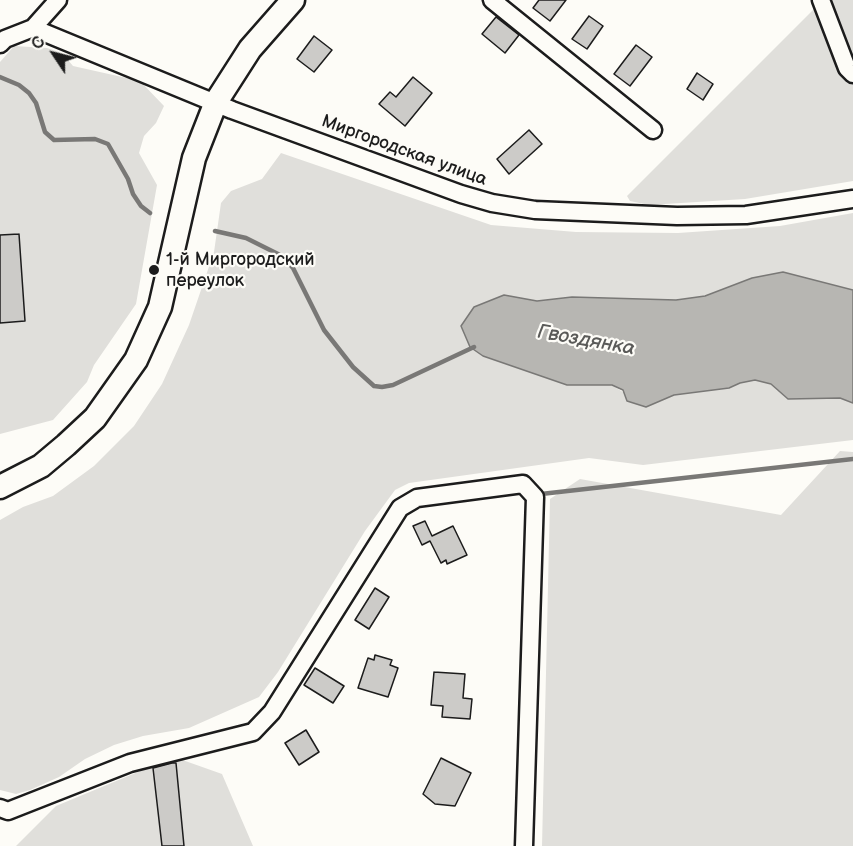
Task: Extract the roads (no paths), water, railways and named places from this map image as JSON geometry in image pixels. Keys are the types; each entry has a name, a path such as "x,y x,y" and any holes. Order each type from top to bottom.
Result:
{"street":[{"path":"0,44 33,28 58,0"},
{"path":"0,487 41,466 95,418 136,360 160,307 194,158 216,102 250,49 293,0"},
{"path":"492,0 653,130"},
{"path":"821,0 847,68 853,74"},
{"name":"Миргородская улица","path":"33,28 216,102 461,194 535,210 677,216 746,214 853,200"},
{"path":"0,808 8,811 130,763 253,732 272,712 400,508 417,498 523,484 535,497 524,846"}],"water":[{"path":"783,272 853,290 853,403 840,398 788,399 771,384 755,380 729,388 674,395 646,407 627,401 623,390 612,385 567,385 483,356 470,347 461,326 474,307 504,295 537,301 572,297 676,300 705,296 752,278"}],"waterway":[{"name":"Гвоздянка","path":"0,77 19,85 29,93 36,103 45,132 54,140 95,139 108,144 128,179 133,194 141,206 150,213"},
{"name":"Гвоздянка","path":"215,231 246,238 282,256 293,268 324,330 353,367 374,386 393,385 474,347"},
{"path":"541,494 853,459"}],"place":[{"name":"1-й Миргородский переулок","path":"154,270"}]}
